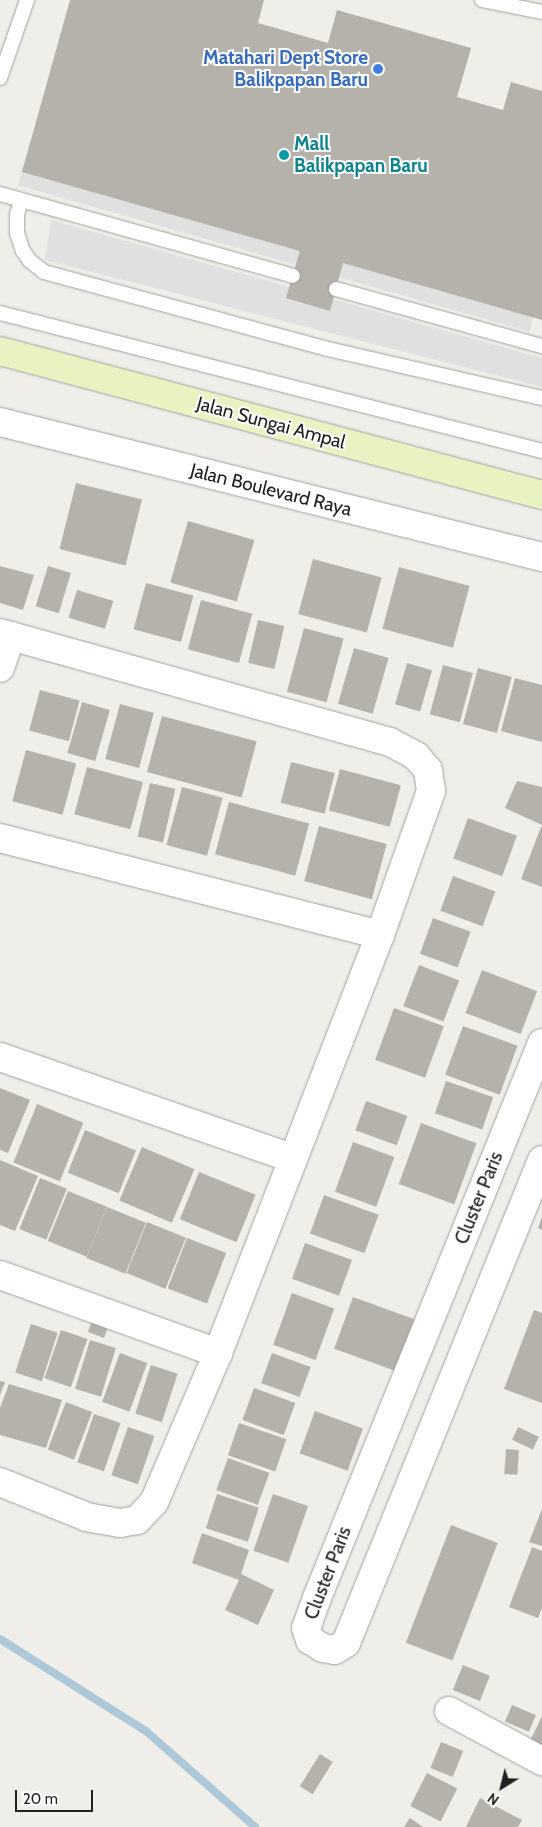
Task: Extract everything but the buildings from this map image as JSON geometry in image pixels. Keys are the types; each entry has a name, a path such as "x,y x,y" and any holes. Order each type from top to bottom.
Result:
{"main road":[{"name":"Jalan Sungai Ampal","path":"0,351 542,495"}],"street":[{"name":"Jalan Boulevard Raya","path":"0,422 542,557"},
{"path":"0,668 5,635 390,742 416,756 428,770 431,792 380,935 218,1353 154,1502 137,1520 120,1523 87,1517 0,1482"},
{"path":"0,838 380,935"},
{"name":"Cluster Paris","path":"542,1042 306,1628 310,1640 323,1648 335,1650 346,1643 542,1160"},
{"path":"0,1058 292,1158"},
{"path":"0,1275 218,1353"},
{"path":"449,1711 542,1761"}],"lane":[{"path":"0,78 27,0"},
{"path":"482,0 542,12"},
{"path":"0,194 21,202 293,276"},
{"path":"21,202 17,233 23,251 30,262 44,272 328,349 542,398"},
{"path":"336,289 542,346"},
{"path":"0,313 542,451"}],"shaded area":[{"path":"31,139 542,286 529,332 18,185"},
{"path":"51,220 542,358 542,387 45,260"}],"waterway":[{"path":"0,1639 147,1732 255,1827"}],"place":[{"name":"Matahari Dept Store Balikpapan Baru","path":"378,69"},
{"name":"Mall Balikpapan Baru","path":"284,155"}]}
